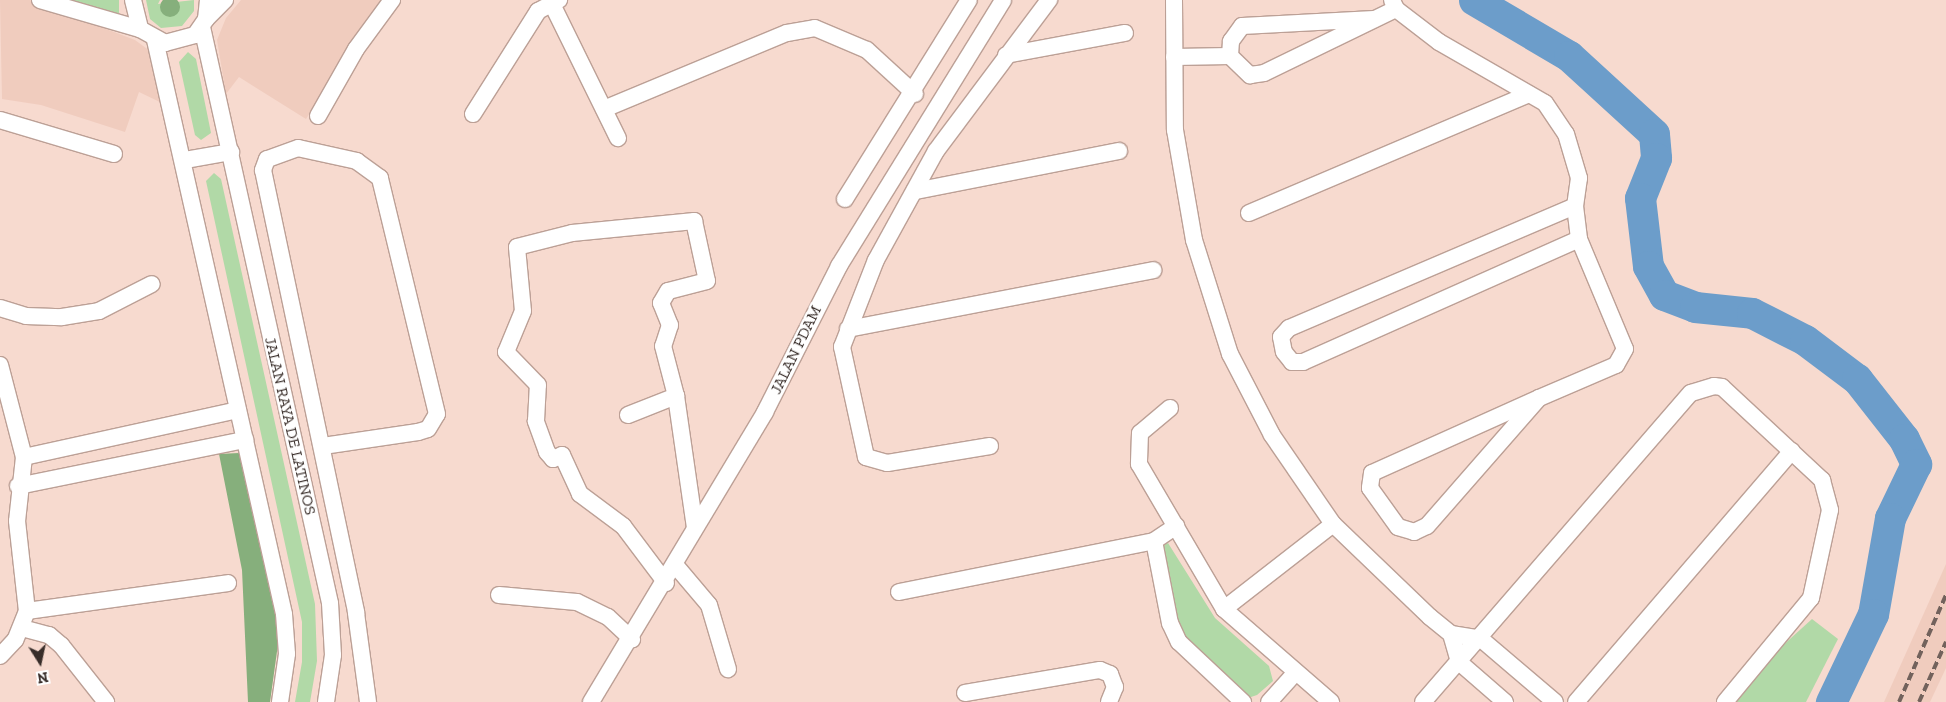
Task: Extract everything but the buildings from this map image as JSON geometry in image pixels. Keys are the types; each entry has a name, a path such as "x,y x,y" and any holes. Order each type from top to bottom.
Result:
{"street":[{"path":"40,0 140,29 155,40 175,43 204,23 225,0"},
{"path":"133,0 140,29"},
{"name":"JALAN RAYA DE LATINOS","path":"208,0 204,23 330,603 333,655 326,702"},
{"path":"318,116 356,49 392,0"},
{"path":"845,199 915,94 969,0"},
{"name":"JALAN PDAM","path":"592,702 666,583 695,528 765,412 839,266 1003,0"},
{"path":"990,446 887,463 866,457 843,356 848,329 876,260 936,151 1048,0"},
{"path":"1174,0 1175,130 1186,206 1206,286 1230,354 1272,435 1333,524 1451,634 1459,662 1505,702"},
{"path":"473,114 538,11 554,1 618,138"},
{"path":"1374,19 1242,26 1231,41 1230,56 1238,68 1250,74 1264,73 1374,19 1394,5 1438,42 1545,103 1566,134 1579,178 1575,206 1579,239 1625,349 1616,365 1539,398 1372,473 1370,488 1398,527 1414,532 1427,526 1539,398"},
{"path":"604,109 787,33 815,28 867,50 915,94"},
{"path":"1006,55 1125,32"},
{"path":"155,40 184,160 287,635 280,702"},
{"path":"1174,57 1230,56"},
{"path":"1249,213 1529,94"},
{"path":"0,120 114,154"},
{"path":"322,446 418,432 428,429 437,414 380,178 357,161 298,148 267,159 262,170 356,613 368,702"},
{"path":"915,191 1119,151"},
{"path":"184,160 231,152"},
{"path":"1575,206 1289,328 1281,336 1284,352 1292,362 1303,362 1579,239"},
{"path":"666,583 623,526 580,494 562,455 553,459 546,452 536,421 538,385 506,352 523,311 517,247 572,233 694,221 707,281 668,291 661,303 670,325 663,346 676,396 695,528"},
{"path":"848,329 1153,270"},
{"path":"0,308 26,316 62,317 99,310 152,284"},
{"path":"0,365 24,457 18,486 19,558 27,611 22,628 0,656"},
{"path":"1422,702 1481,639 1698,389 1722,387 1792,451 1828,490 1830,510 1810,598 1725,702"},
{"path":"628,415 676,396"},
{"path":"1170,408 1146,425 1136,450 1139,464 1224,609 1294,673 1331,702"},
{"path":"24,457 238,410"},
{"path":"177,424 183,452"},
{"path":"18,486 245,440"},
{"path":"1576,702 1792,451"},
{"path":"1224,609 1333,524"},
{"path":"899,592 1154,541 1176,526"},
{"path":"1154,541 1170,623 1179,642 1243,702"},
{"path":"676,566 709,605 728,669"},
{"path":"27,611 228,583"},
{"path":"499,595 577,602 608,617 632,639"},
{"path":"22,628 49,635 62,645 106,702"},
{"path":"1451,634 1481,639 1555,702"},
{"path":"965,693 1100,670 1110,674 1115,687 1109,702"},
{"path":"1269,702 1294,673"}],"shaded area":[{"path":"0,0 30,0 135,40 150,51 164,104 139,92 125,132 41,105 2,99"},
{"path":"241,0 382,0 306,119 239,77 226,94 217,40 226,18"},
{"path":"1946,564 1946,668 1930,702 1884,702"}],"green space":[{"path":"170,-3 177,0 180,7 177,14 170,17 163,14 160,7 163,0"},
{"path":"64,0 119,0 119,13 106,13"},
{"path":"146,0 160,0 158,4 194,0 194,11 182,26 161,28 150,19"},
{"path":"188,52 196,59 211,133 201,140 195,135 179,62"},
{"path":"214,173 221,179 315,604 317,661 310,702 295,702 302,662 302,622 206,181"},
{"path":"239,453 274,595 279,637 270,702 248,702 242,570 219,454"},
{"path":"1168,543 1215,618 1269,666 1273,681 1257,695 1248,698 1185,647 1153,550"},
{"path":"1812,619 1838,639 1806,702 1734,702 1780,648"}],"waterway":[{"path":"1474,0 1569,56 1654,134 1656,158 1640,198 1648,266 1664,295 1695,307 1752,313 1805,340 1857,379 1904,439 1916,464 1890,518 1873,614 1831,702"}],"railway":[{"path":"1899,702 1946,595"},
{"path":"1919,702 1946,642"}]}
